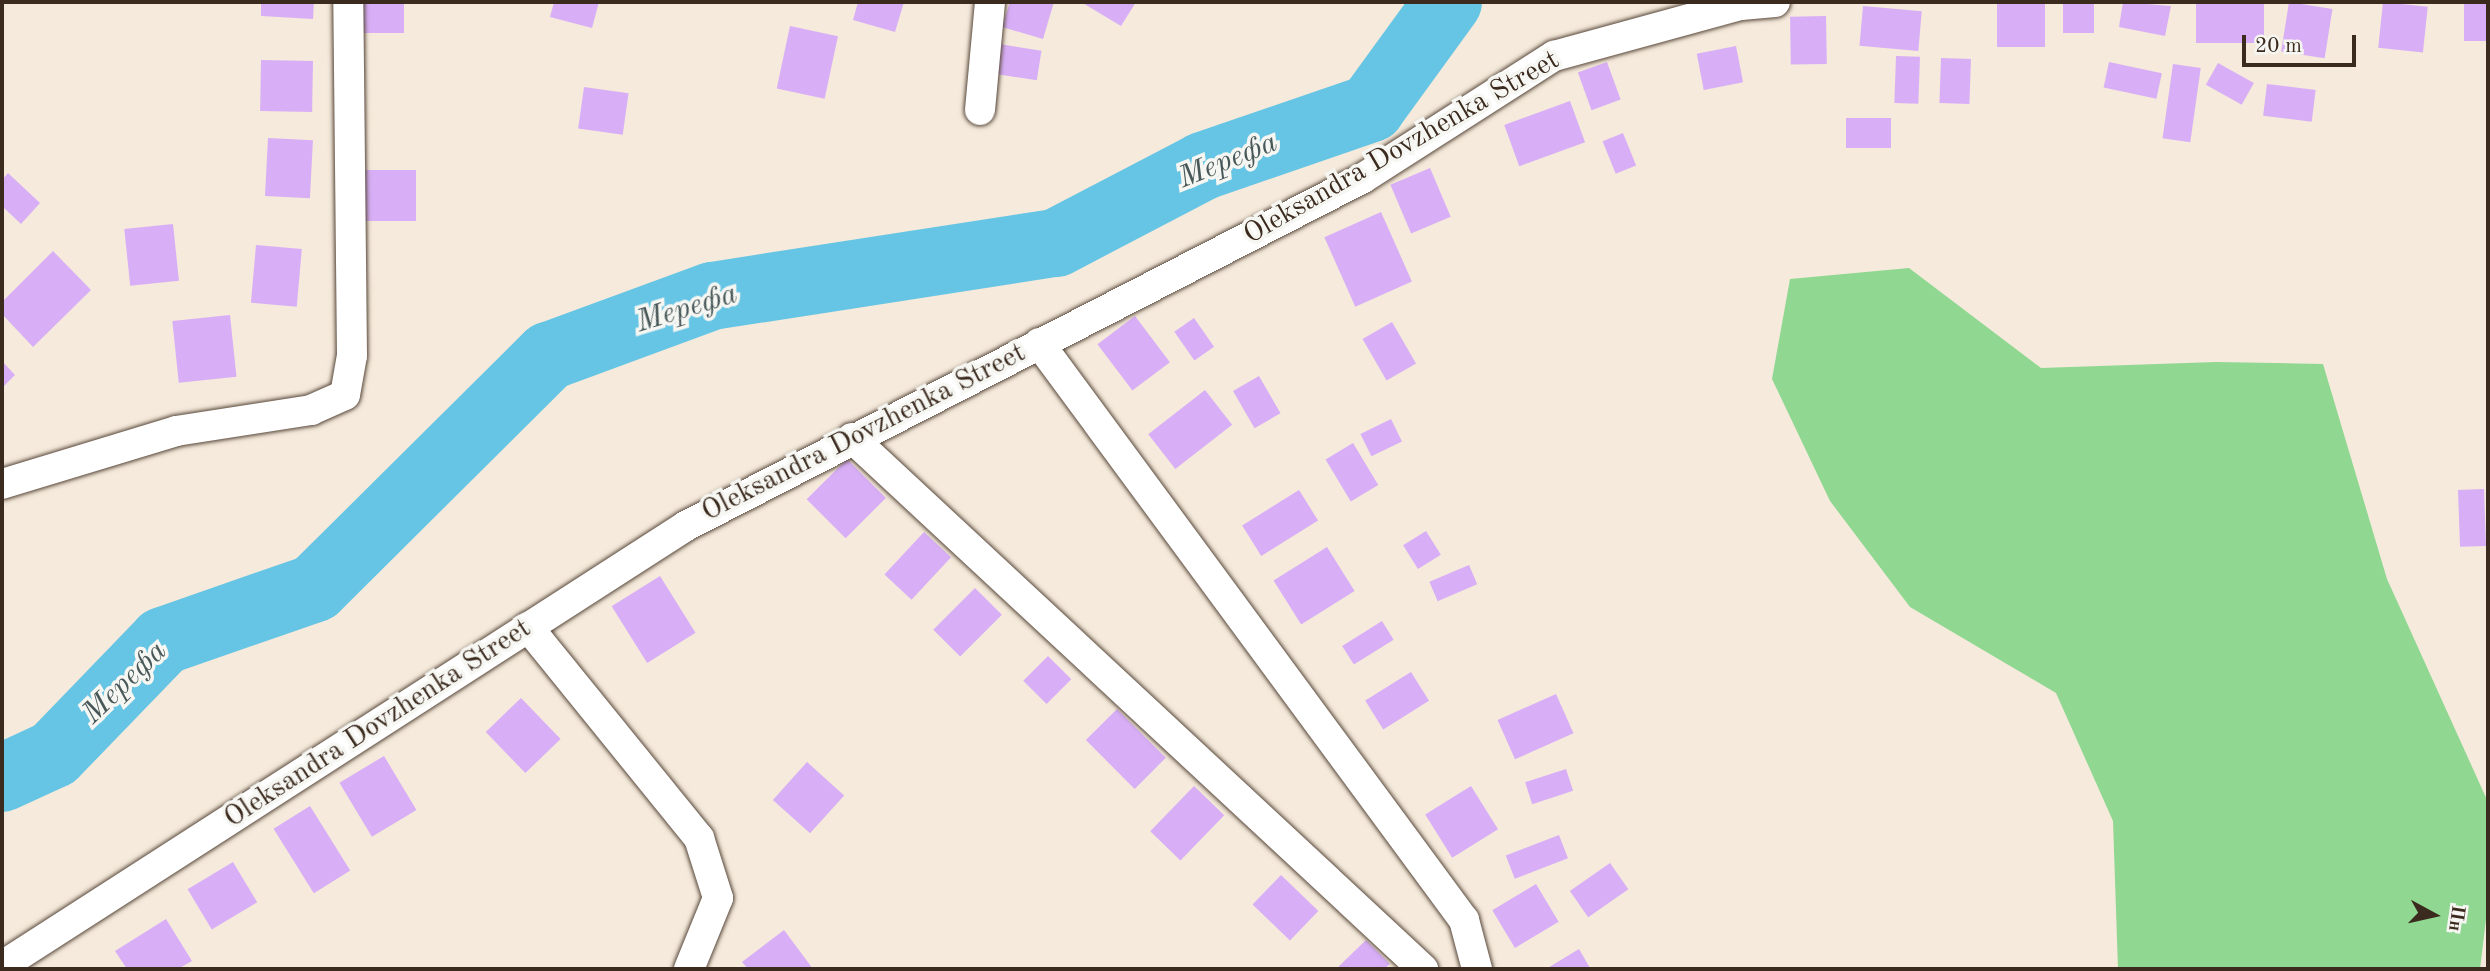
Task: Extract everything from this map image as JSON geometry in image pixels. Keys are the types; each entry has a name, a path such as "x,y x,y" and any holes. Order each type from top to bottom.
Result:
{"street":[{"path":"2,484 176,431 311,410 345,395 352,356 348,2"},
{"path":"980,110 990,2"},
{"name":"Oleksandra Dovzhenka Street","path":"2,967 686,526 852,438 1363,178 1554,57 1741,5 1774,2"},
{"path":"1039,342 1464,920 1477,969"},
{"path":"852,438 1423,969"},
{"path":"528,627 699,838 718,898 689,969"}],"green space":[{"path":"1909,268 2041,368 2216,362 2323,364 2387,579 2488,802 2488,903 2480,969 2118,969 2113,821 2056,693 1910,607 1830,501 1772,379 1790,279"}],"building":[{"path":"261,2 314,2 313,19 261,16"},
{"path":"363,2 404,2 404,33 363,33"},
{"path":"554,2 599,2 592,28 550,17"},
{"path":"858,2 904,2 895,32 853,20"},
{"path":"1010,2 1054,2 1043,39 1002,27"},
{"path":"1081,2 1136,2 1121,26"},
{"path":"1997,2 2045,2 2045,47 1997,47"},
{"path":"2063,2 2094,2 2094,33 2063,33"},
{"path":"2123,2 2171,6 2165,36 2119,27"},
{"path":"2196,2 2264,2 2264,43 2196,43"},
{"path":"2289,2 2332,9 2325,58 2281,51"},
{"path":"2383,2 2428,7 2423,52 2378,48"},
{"path":"2464,4 2488,4 2488,41 2464,41"},
{"path":"1863,6 1922,11 1918,51 1860,46"},
{"path":"1826,16 1827,64 1791,65 1790,17"},
{"path":"790,26 838,36 825,99 777,89"},
{"path":"999,44 1041,51 1037,80 994,74"},
{"path":"1736,46 1743,82 1704,90 1697,54"},
{"path":"1896,56 1920,57 1918,104 1894,103"},
{"path":"1941,58 1971,59 1969,104 1939,103"},
{"path":"261,60 313,61 312,112 260,111"},
{"path":"1607,62 1621,100 1592,110 1578,73"},
{"path":"2109,62 2162,73 2156,99 2104,87"},
{"path":"2218,63 2254,83 2242,105 2206,85"},
{"path":"2173,64 2201,68 2190,142 2163,138"},
{"path":"2267,84 2316,90 2312,122 2263,116"},
{"path":"584,87 629,93 623,135 578,129"},
{"path":"1570,101 1585,142 1519,166 1504,125"},
{"path":"1846,118 1891,118 1891,148 1846,148"},
{"path":"1623,133 1636,165 1616,174 1603,141"},
{"path":"268,138 313,140 310,198 265,196"},
{"path":"1430,168 1451,217 1411,234 1390,185"},
{"path":"365,170 416,170 416,221 365,221"},
{"path":"8,173 40,203 21,224 2,206 2,180"},
{"path":"1381,212 1412,281 1355,307 1324,237"},
{"path":"173,224 179,281 130,286 124,229"},
{"path":"256,245 302,249 297,307 251,303"},
{"path":"53,251 91,290 33,347 2,314 2,302"},
{"path":"230,315 236,377 179,383 172,321"},
{"path":"1135,316 1170,362 1132,391 1097,344"},
{"path":"1194,318 1214,347 1194,360 1174,332"},
{"path":"1392,322 1416,364 1387,381 1363,339"},
{"path":"2,361 15,375 2,388"},
{"path":"1259,376 1280,413 1255,428 1233,391"},
{"path":"1205,390 1232,425 1175,469 1148,434"},
{"path":"1391,419 1402,441 1371,456 1360,434"},
{"path":"1353,443 1378,485 1351,501 1326,459"},
{"path":"847,459 886,498 846,538 807,499"},
{"path":"2484,489 2486,546 2460,547 2458,490"},
{"path":"1299,490 1318,521 1261,556 1242,526"},
{"path":"1426,531 1441,555 1418,569 1403,545"},
{"path":"924,532 951,557 912,600 884,574"},
{"path":"1327,547 1355,591 1301,624 1274,580"},
{"path":"1469,565 1477,584 1438,601 1429,582"},
{"path":"660,576 696,633 647,663 612,606"},
{"path":"975,588 1002,615 960,657 933,630"},
{"path":"1382,621 1394,640 1354,665 1342,646"},
{"path":"1048,656 1071,679 1047,704 1023,681"},
{"path":"1411,672 1429,701 1383,729 1365,701"},
{"path":"1556,694 1573,733 1515,759 1498,720"},
{"path":"521,698 561,739 525,773 486,732"},
{"path":"1117,709 1166,758 1135,789 1086,740"},
{"path":"384,756 416,810 372,837 339,783"},
{"path":"807,762 844,795 810,833 773,800"},
{"path":"1566,769 1573,791 1532,804 1525,782"},
{"path":"1194,786 1224,815 1180,860 1150,831"},
{"path":"1471,786 1498,829 1452,858 1425,815"},
{"path":"310,806 350,870 314,893 274,829"},
{"path":"1559,835 1568,858 1515,879 1506,855"},
{"path":"233,862 257,902 212,930 188,889"},
{"path":"1610,863 1628,889 1588,917 1570,891"},
{"path":"1281,875 1318,911 1290,941 1253,904"},
{"path":"1536,884 1559,922 1515,948 1492,910"},
{"path":"166,919 192,961 178,969 127,969 115,951"},
{"path":"784,930 813,969 748,969 742,962"},
{"path":"1366,940 1390,964 1384,969 1336,969"},
{"path":"1579,949 1590,968 1546,969"}],"waterway":[{"name":"Мерефа","path":"2,778 54,754 163,641 315,588 549,356 712,296 1056,243 1203,166 1371,108 1448,2"}]}
